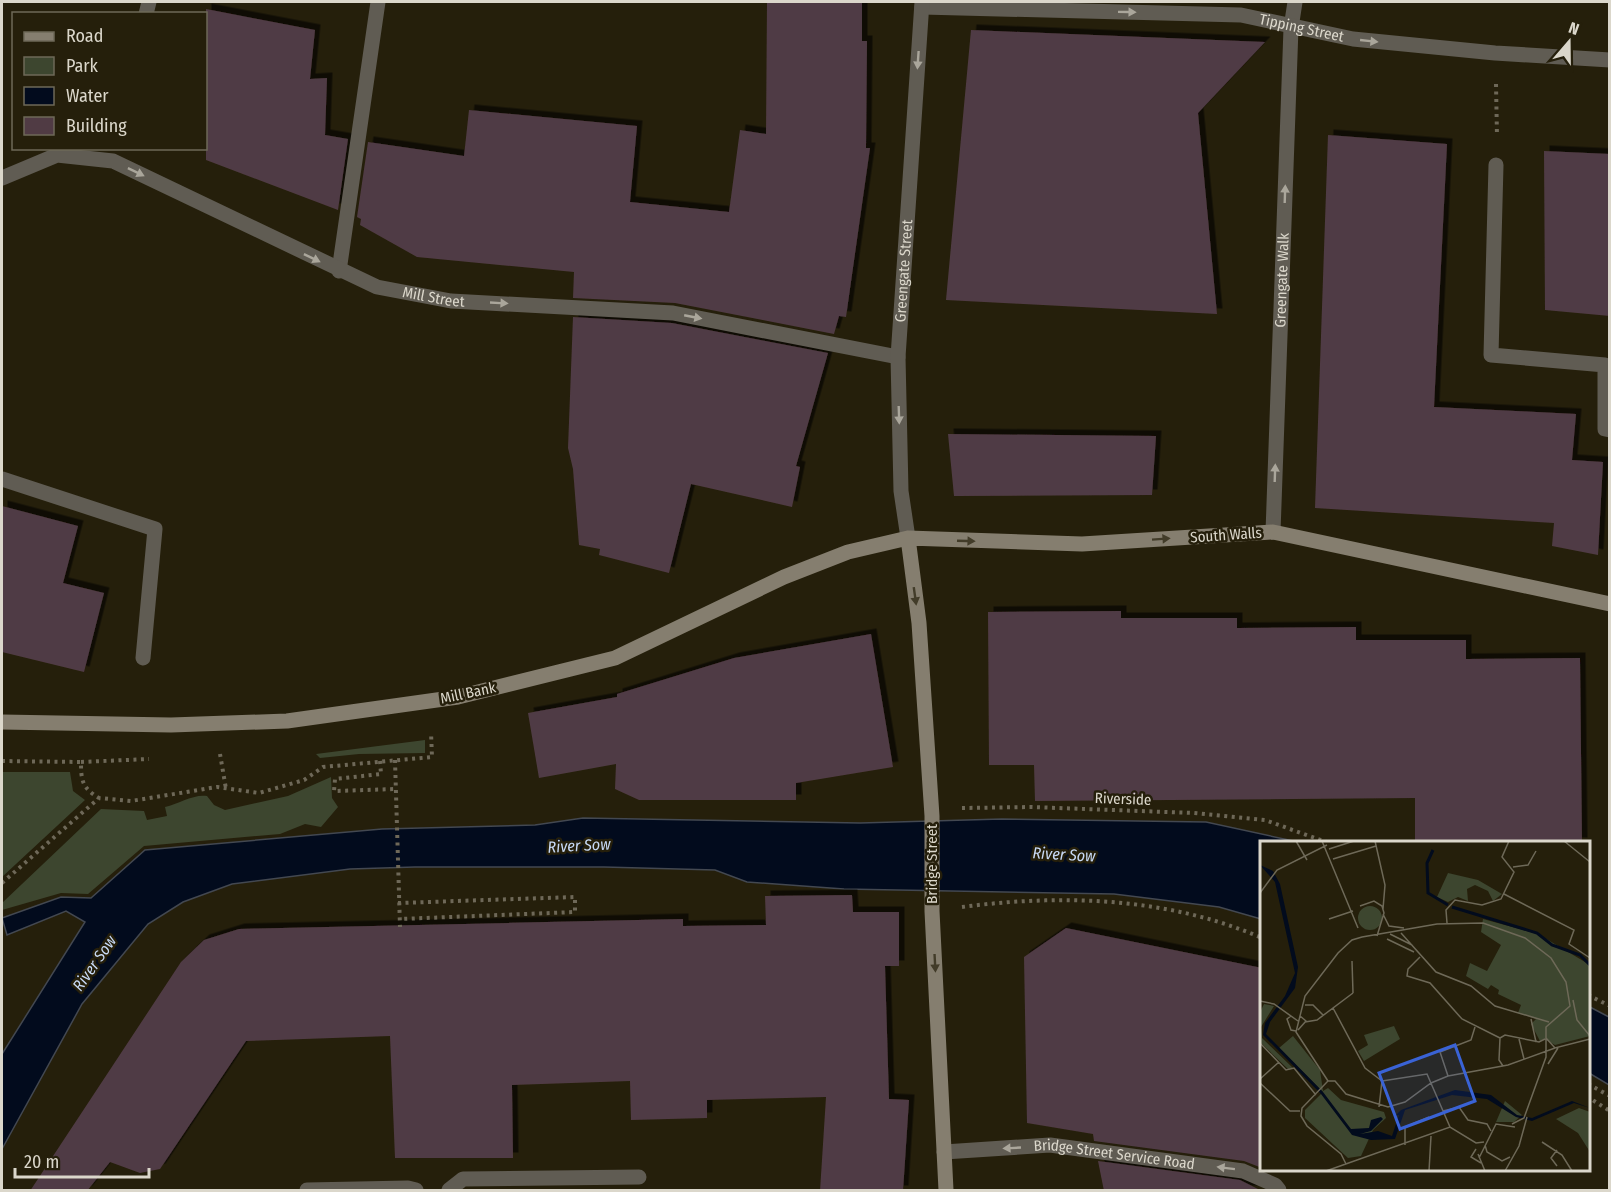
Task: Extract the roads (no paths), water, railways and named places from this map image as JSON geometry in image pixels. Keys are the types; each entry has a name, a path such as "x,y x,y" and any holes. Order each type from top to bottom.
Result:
{"street":[{"path":"339,271 378,2"},
{"name":"Greengate Walk","path":"1273,531 1291,28 1295,2"},
{"name":"Tipping Street","path":"922,4 1241,15 1291,28 1353,39 1495,53 1610,60"},
{"name":"Greengate Street","path":"908,538 901,491 898,357 922,4"},
{"name":"Mill Street","path":"2,178 57,155 113,155 339,271 376,287 451,301 672,313 898,357"},
{"path":"1496,165 1491,355 1605,365 1605,429 1610,430"},
{"path":"2,478 155,529 143,658"},
{"name":"South Walls","path":"908,538 1082,544 1273,531 1610,604"},
{"name":"Mill Bank","path":"2,722 171,725 287,721 458,697 615,658 784,577 848,552 908,538"},
{"name":"Bridge Street","path":"908,538 919,623 932,813 932,908 946,1191"},
{"name":"Bridge Street Service Road","path":"944,1152 1050,1145 1243,1171 1275,1185 1279,1191"},
{"path":"449,1191 463,1179 639,1177"},
{"path":"307,1191 408,1188 416,1191"}],"water":[{"name":"River Sow","path":"583,818 860,823 1002,819 1206,822 1293,841 1260,841 1260,919 1219,907 1114,894 844,889 747,882 715,870 604,867 415,867 350,869 232,884 183,902 148,924 82,1004 2,1149 2,1054 85,922 66,911 7,935 2,918 61,897 91,898 145,850 382,829 535,825"},
{"path":"1590,1007 1609,1017 1609,1085 1590,1074"}]}
